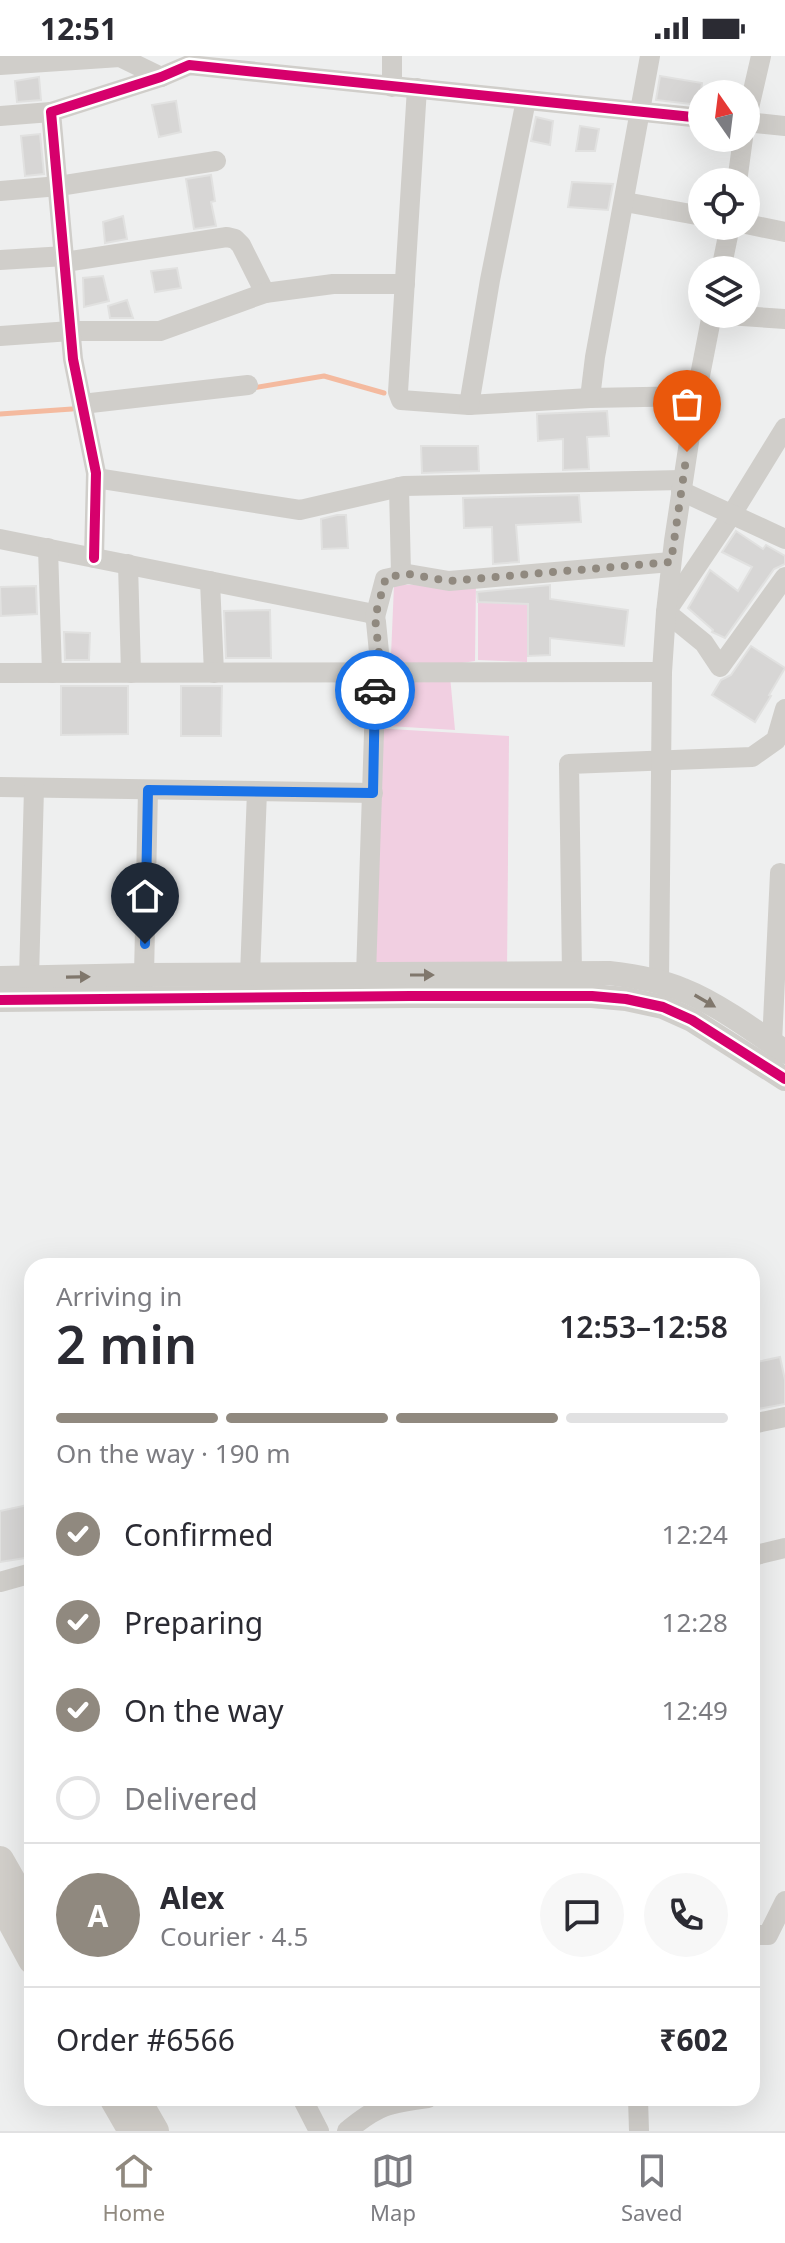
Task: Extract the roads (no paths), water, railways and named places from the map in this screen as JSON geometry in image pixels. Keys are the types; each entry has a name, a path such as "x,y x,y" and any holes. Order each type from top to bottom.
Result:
{"main road":[{"path":"0,1860 24,1902"},
{"path":"0,1901 24,1945"},
{"path":"118,2106 132,2131"},
{"path":"141,2106 155,2131"}],"street":[{"path":"392,56 392,87"},
{"path":"590,398 650,56"},
{"path":"755,80 761,56"},
{"path":"0,65 120,57 161,77"},
{"path":"0,116 51,112 161,77 191,61 392,87 688,117"},
{"path":"417,88 399,396 404,402 469,405 696,396"},
{"path":"469,405 526,100"},
{"path":"51,112 73,359 96,478 94,558"},
{"path":"760,123 785,126"},
{"path":"0,191 59,186 216,161"},
{"path":"625,202 688,213"},
{"path":"760,227 785,232"},
{"path":"0,260 65,259 227,237 241,245 265,293"},
{"path":"0,336 71,331 160,331 265,293 333,284 405,284"},
{"path":"760,317 785,319"},
{"path":"659,982 660,760 666,612 682,485 709,328"},
{"path":"82,404 248,385"},
{"path":"666,612 785,428"},
{"path":"96,478 300,510 399,487 682,485 732,514 785,539"},
{"path":"399,487 401,574"},
{"path":"0,539 369,613 375,617"},
{"path":"48,548 52,673"},
{"path":"366,975 378,672 375,617 385,579 401,574 449,581 671,562"},
{"path":"128,564 131,673"},
{"path":"666,612 704,643 720,667 785,577"},
{"path":"210,581 214,673"},
{"path":"0,673 662,672"},
{"path":"572,974 569,764 752,757 776,740 785,709"},
{"path":"0,787 373,793"},
{"path":"29,978 34,788"},
{"path":"144,975 148,790"},
{"path":"250,975 257,791"},
{"path":"779,1048 783,871"},
{"path":"0,978 609,973 659,982 695,995 779,1048"},
{"path":"0,1000 410,996 592,996 626,999 655,1004 692,1020 785,1079"},
{"path":"760,1422 785,1417"},
{"path":"760,1554 785,1548"},
{"path":"0,1582 24,1580"},
{"path":"768,1935 785,1901"},
{"path":"306,2106 319,2131"},
{"path":"347,2131 382,2106"},
{"path":"638,2106 639,2131"}],"waterway":[{"path":"252,388 324,376 384,393"},
{"path":"0,414 72,409"}]}
